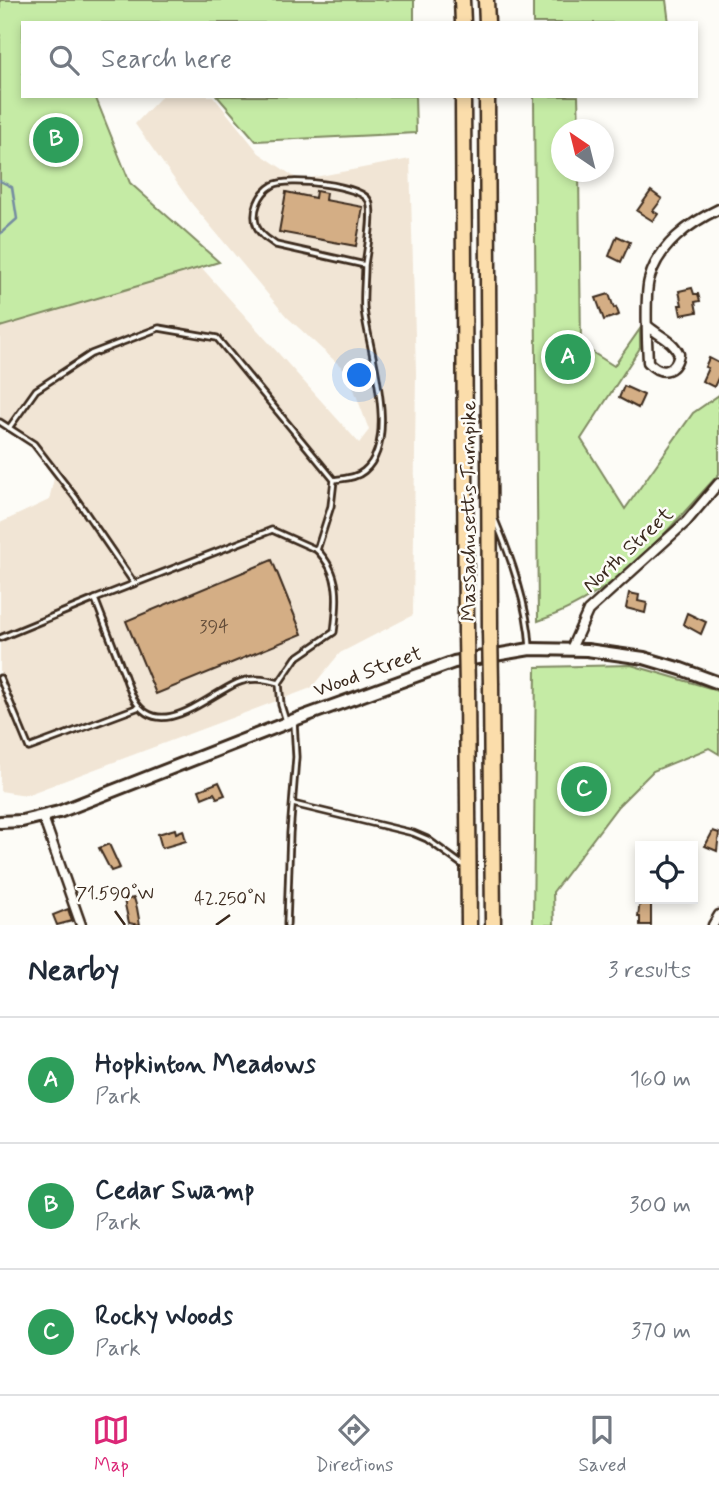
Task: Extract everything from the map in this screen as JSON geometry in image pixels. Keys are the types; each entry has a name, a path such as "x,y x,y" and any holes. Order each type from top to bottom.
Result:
{"highway":[{"path":"462,0 463,21"},
{"path":"486,0 486,21"},
{"name":"Massachusetts Turnpike","path":"463,98 469,925"},
{"name":"Massachusetts Turnpike","path":"487,98 493,925"}],"main road":[{"name":"Wood Street","path":"0,822 43,817 290,721 454,662 530,649 571,649 644,658 681,668 719,683"}],"street":[{"path":"648,326 671,342 679,354 673,367 664,371 656,370 648,362 648,326 648,282 655,264 680,231 719,209"},
{"name":"North Street","path":"571,649 588,611 686,522 719,483"},
{"path":"43,817 81,925"},
{"path":"713,925 719,915"}],"lane":[{"path":"334,480 352,477 366,470 376,454 383,427 374,355 364,308 371,209 368,198 361,192 338,186 283,182 273,185 261,195 255,212 257,227 264,237 276,245 365,265"},
{"path":"9,428 36,390 91,354 159,328 217,338 334,480 331,506 317,550"},
{"path":"0,422 34,444 75,497 134,583"},
{"path":"488,507 511,560 527,621 530,649"},
{"path":"0,638 95,598 272,530 317,550 328,561 338,596 334,632 296,658 279,683 281,705 290,721 296,757 287,925"},
{"path":"95,598 133,697 139,707 149,713 171,718 249,679 279,683"},
{"path":"0,678 29,748 139,707"},
{"path":"292,804 395,827 427,839 469,869"}],"shaded area":[{"path":"160,98 215,98 259,153 299,180 410,159 416,372 413,615 340,653 311,688 26,795 0,791 0,523 49,500 54,478 32,445 0,426 0,327 201,267 359,443 369,430 348,373 287,317 192,204 135,124"}],"green space":[{"path":"0,0 414,0 414,21 21,21 21,98 96,98 130,183 219,262 0,327"},
{"path":"533,0 666,0 669,21 533,21"},
{"path":"219,98 415,98 416,133 256,141"},
{"path":"534,98 578,98 579,119 551,119 551,182 579,182 581,345 614,366 640,329 640,348 581,439 625,509 693,413 719,395 719,474 638,560 593,595 538,621"},
{"path":"631,665 719,692 719,754 709,748 653,771 618,806 553,892 554,925 533,925 536,667"}],"building":[{"path":"316,191 326,193 325,200 363,207 356,246 279,232 286,192 315,198"},
{"path":"651,191 662,199 653,211 658,214 653,221 637,211"},
{"path":"617,236 630,242 621,262 609,256"},
{"path":"692,288 700,301 695,302 697,312 681,315 679,291"},
{"path":"609,294 619,315 604,320 596,298"},
{"path":"709,358 719,363 719,376 714,387 702,381"},
{"path":"624,386 644,395 638,408 619,398"},
{"path":"272,560 302,634 156,694 126,621"},
{"path":"629,593 639,595 638,601 647,603 645,613 626,608"},
{"path":"687,613 706,622 701,634 683,624"},
{"path":"219,782 225,795 217,798 214,793 202,798 199,790"},
{"path":"175,829 176,833 183,830 186,841 162,848 158,834"},
{"path":"713,831 719,833 717,851 705,846"},
{"path":"109,844 120,868 111,871 99,848"},
{"path":"134,898 140,925 129,923 124,900"},
{"path":"640,904 651,904 651,925 640,925"},
{"path":"68,909 72,921 57,925 53,915"}],"waterway":[{"path":"0,181 12,187 17,219 0,234"}],"place":[{"name":"Cedar Swamp","path":"56,140"},
{"name":"Hopkinton Meadows","path":"568,357"},
{"name":"Rocky Woods","path":"584,789"}]}
